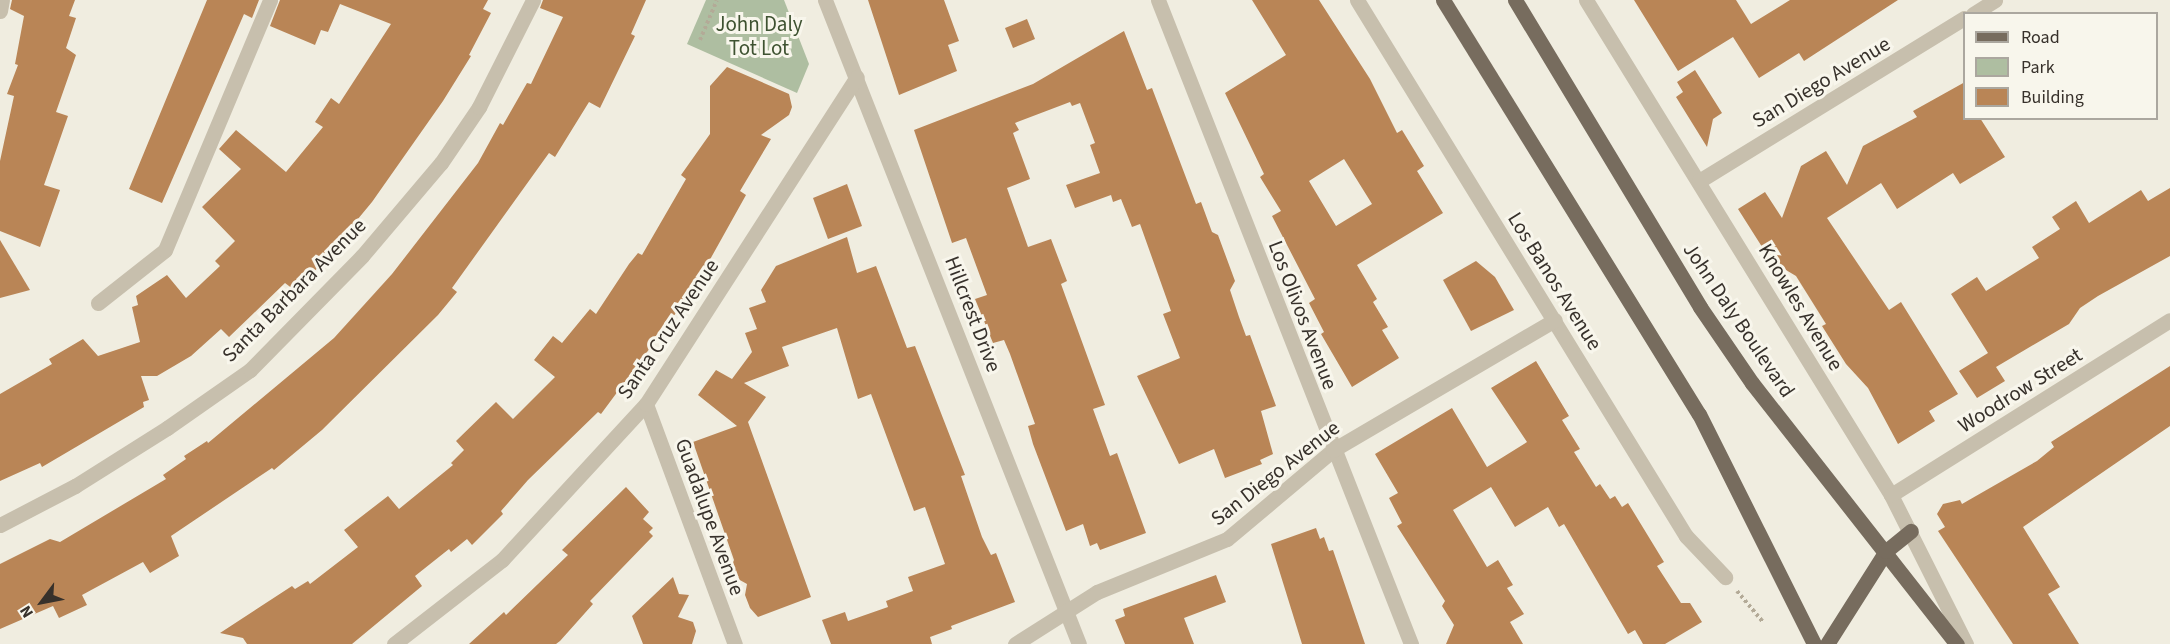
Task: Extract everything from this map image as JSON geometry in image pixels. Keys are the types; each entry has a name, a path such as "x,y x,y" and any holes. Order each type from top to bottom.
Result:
{"main road":[{"path":"1443,0 1699,414 1814,644"},
{"name":"John Daly Boulevard","path":"1515,0 1700,307 1752,383 1957,644"},
{"path":"1827,644 1886,551 1911,531"}],"street":[{"path":"0,11 2,0"},
{"path":"98,303 165,249 270,0"},
{"name":"Santa Barbara Avenue","path":"0,525 140,446 250,370 362,256 441,163 479,107 533,0"},
{"name":"Hillcrest Drive","path":"825,0 1079,644"},
{"name":"Los Olivos Avenue","path":"1158,0 1411,644"},
{"name":"Los Banos Avenue","path":"1357,0 1686,536 1725,577"},
{"name":"Knowles Avenue","path":"1586,0 1891,495 1966,644"},
{"path":"1975,12 1995,0"},
{"name":"San Diego Avenue","path":"1699,181 1963,19"},
{"name":"Santa Cruz Avenue","path":"394,644 502,560 646,404 857,77"},
{"name":"San Diego Avenue","path":"1015,644 1097,592 1227,538 1333,450 1555,320"},
{"name":"Woodrow Street","path":"1891,495 2170,320"},
{"name":"Guadalupe Avenue","path":"646,404 735,644"}],"path":[{"path":"700,40 717,0"},
{"path":"1725,577 1763,622"}],"green space":[{"name":"John Daly Tot Lot","path":"706,0 784,0 809,64 797,93 687,44"}],"building":[{"path":"12,0 75,0 69,16 76,18 66,48 76,55 56,112 68,116 44,185 60,190 40,247 0,231 0,161 14,96 7,94 18,65 15,64 24,16 10,9"},
{"path":"207,0 259,0 252,18 244,14 162,203 129,189"},
{"path":"280,0 488,0 483,9 491,13 469,55 471,56 443,101 372,202 314,272 311,270 293,289 285,283 229,337 221,329 191,356 157,376 141,376 149,400 143,402 144,407 42,467 40,463 0,481 0,394 52,364 49,359 83,339 98,356 140,342 132,307 138,305 136,296 167,275 186,298 220,266 215,261 235,241 202,207 241,169 219,149 236,130 286,172 323,127 315,122 331,98 339,104 391,24 340,4 328,32 321,30 315,45 270,26"},
{"path":"543,0 646,0 631,34 635,36 600,108 589,102 555,157 549,153 452,288 457,292 438,315 322,430 274,470 272,468 171,536 179,556 150,573 143,562 82,595 87,605 59,618 53,606 0,629 0,564 50,539 60,542 166,479 163,475 186,459 184,456 207,441 208,443 334,338 392,274 478,163 500,123 503,125 527,83 531,84 563,17 540,8"},
{"path":"868,0 944,0 959,41 948,45 957,71 899,95"},
{"path":"1252,0 1319,0 1370,79 1397,133 1402,130 1424,166 1417,171 1443,213 1357,265 1377,299 1373,302 1388,327 1382,330 1399,358 1352,387 1321,334 1324,332 1309,303 1315,299 1272,216 1281,211 1260,177 1264,174 1225,93 1286,55","holes":["1344,159 1372,204 1336,226 1309,181"]},
{"path":"1634,0 1736,0 1751,24 1790,0 1898,0 1804,61 1799,53 1759,78 1733,37 1678,71"},
{"path":"1027,19 1035,39 1013,48 1005,28"},
{"path":"1124,31 1147,90 1152,88 1196,204 1201,202 1212,232 1218,235 1235,281 1230,290 1239,317 1246,336 1250,335 1276,406 1261,411 1273,454 1260,460 1262,464 1225,478 1214,449 1179,464 1137,376 1180,358 1163,314 1171,311 1140,224 1132,227 1121,199 1113,202 1111,195 1075,208 1066,185 1100,173 1090,145 1095,143 1080,103 1072,106 1070,102 1015,123 1019,130 1013,133 1030,179 1007,188 1028,247 1051,239 1067,281 1061,284 1105,405 1093,409 1110,456 1117,453 1146,533 1100,550 1097,543 1090,546 1083,524 1066,531 1033,444 1028,426 1035,424 1010,354 1004,340 993,343 975,299 987,295 966,238 952,243 914,130 1033,84"},
{"path":"727,67 789,94 792,107 789,115 761,135 771,139 740,191 746,195 693,290 601,414 598,412 528,480 501,511 503,514 472,545 467,539 451,552 449,549 415,576 422,586 352,644 247,644 243,638 220,633 292,586 295,589 308,581 310,584 358,547 344,530 388,496 399,509 453,465 451,463 464,450 456,441 496,402 513,419 555,377 534,360 553,336 562,343 590,309 596,314 629,264 638,253 642,255 686,179 681,175 710,134 710,86"},
{"path":"1695,70 1722,113 1713,119 1707,147 1676,97 1683,92 1677,82"},
{"path":"1963,83 1963,120 1981,120 2005,157 1960,184 1953,173 1897,209 1881,183 1827,218 1889,310 1901,302 1958,394 1929,411 1935,421 1898,444 1868,388 1846,364 1822,326 1826,324 1796,276 1771,261 1738,209 1765,192 1782,218 1801,166 1826,151 1847,185 1863,146 1917,117 1913,111"},
{"path":"847,184 862,226 828,239 813,198"},
{"path":"2170,188 2170,256 2098,296 2080,308 2069,324 1996,367 2005,381 1977,398 1959,371 1988,353 1951,294 1977,277 1986,291 2039,258 2032,247 2060,229 2052,217 2076,201 2089,223 2141,190 2148,201"},
{"path":"847,237 857,273 876,266 907,348 915,346 965,475 961,476 982,537 991,555 996,553 1015,602 951,626 952,629 930,637 932,644 831,644 822,620 845,612 848,621 888,607 886,601 913,591 908,577 945,564 925,507 914,511 871,394 858,399 837,328 782,347 789,366 744,383 766,397 748,422 811,597 758,617 750,608 745,595 747,584 738,579 732,565 734,560 693,442 737,426 698,395 716,370 732,379 752,352 745,333 757,329 749,308 766,302 761,290 776,266"},
{"path":"0,240 30,290 0,298"},
{"path":"1476,261 1495,277 1514,310 1471,331 1443,280"},
{"path":"1536,361 1569,416 1562,420 1580,449 1574,452 1596,487 1600,484 1610,499 1615,496 1622,507 1628,503 1664,562 1657,566 1681,603 1690,603 1702,622 1665,644 1643,644 1635,630 1628,634 1564,524 1559,527 1548,507 1515,527 1491,487 1453,510 1487,567 1498,560 1513,585 1507,588 1524,614 1510,622 1523,644 1446,644 1454,625 1442,606 1445,601 1397,526 1402,523 1389,498 1398,493 1375,454 1452,408 1487,467 1527,442 1491,388"},
{"path":"2170,366 2170,426 2023,527 2060,587 2048,594 2079,644 2013,644 1938,531 1945,527 1937,514 1943,504 1960,500 1962,504 2037,461 2054,447 2051,442"},
{"path":"626,487 649,512 643,519 653,528 649,532 653,536 590,601 593,604 560,641 556,644 469,644 504,612 506,615 568,555 562,550"},
{"path":"1316,528 1320,539 1324,537 1329,551 1333,550 1365,644 1302,644 1271,544"},
{"path":"1216,575 1226,602 1184,618 1194,644 1125,644 1115,620 1125,616 1123,609"},
{"path":"673,577 679,594 689,595 678,617 693,622 696,631 692,644 643,644 632,616"}]}
